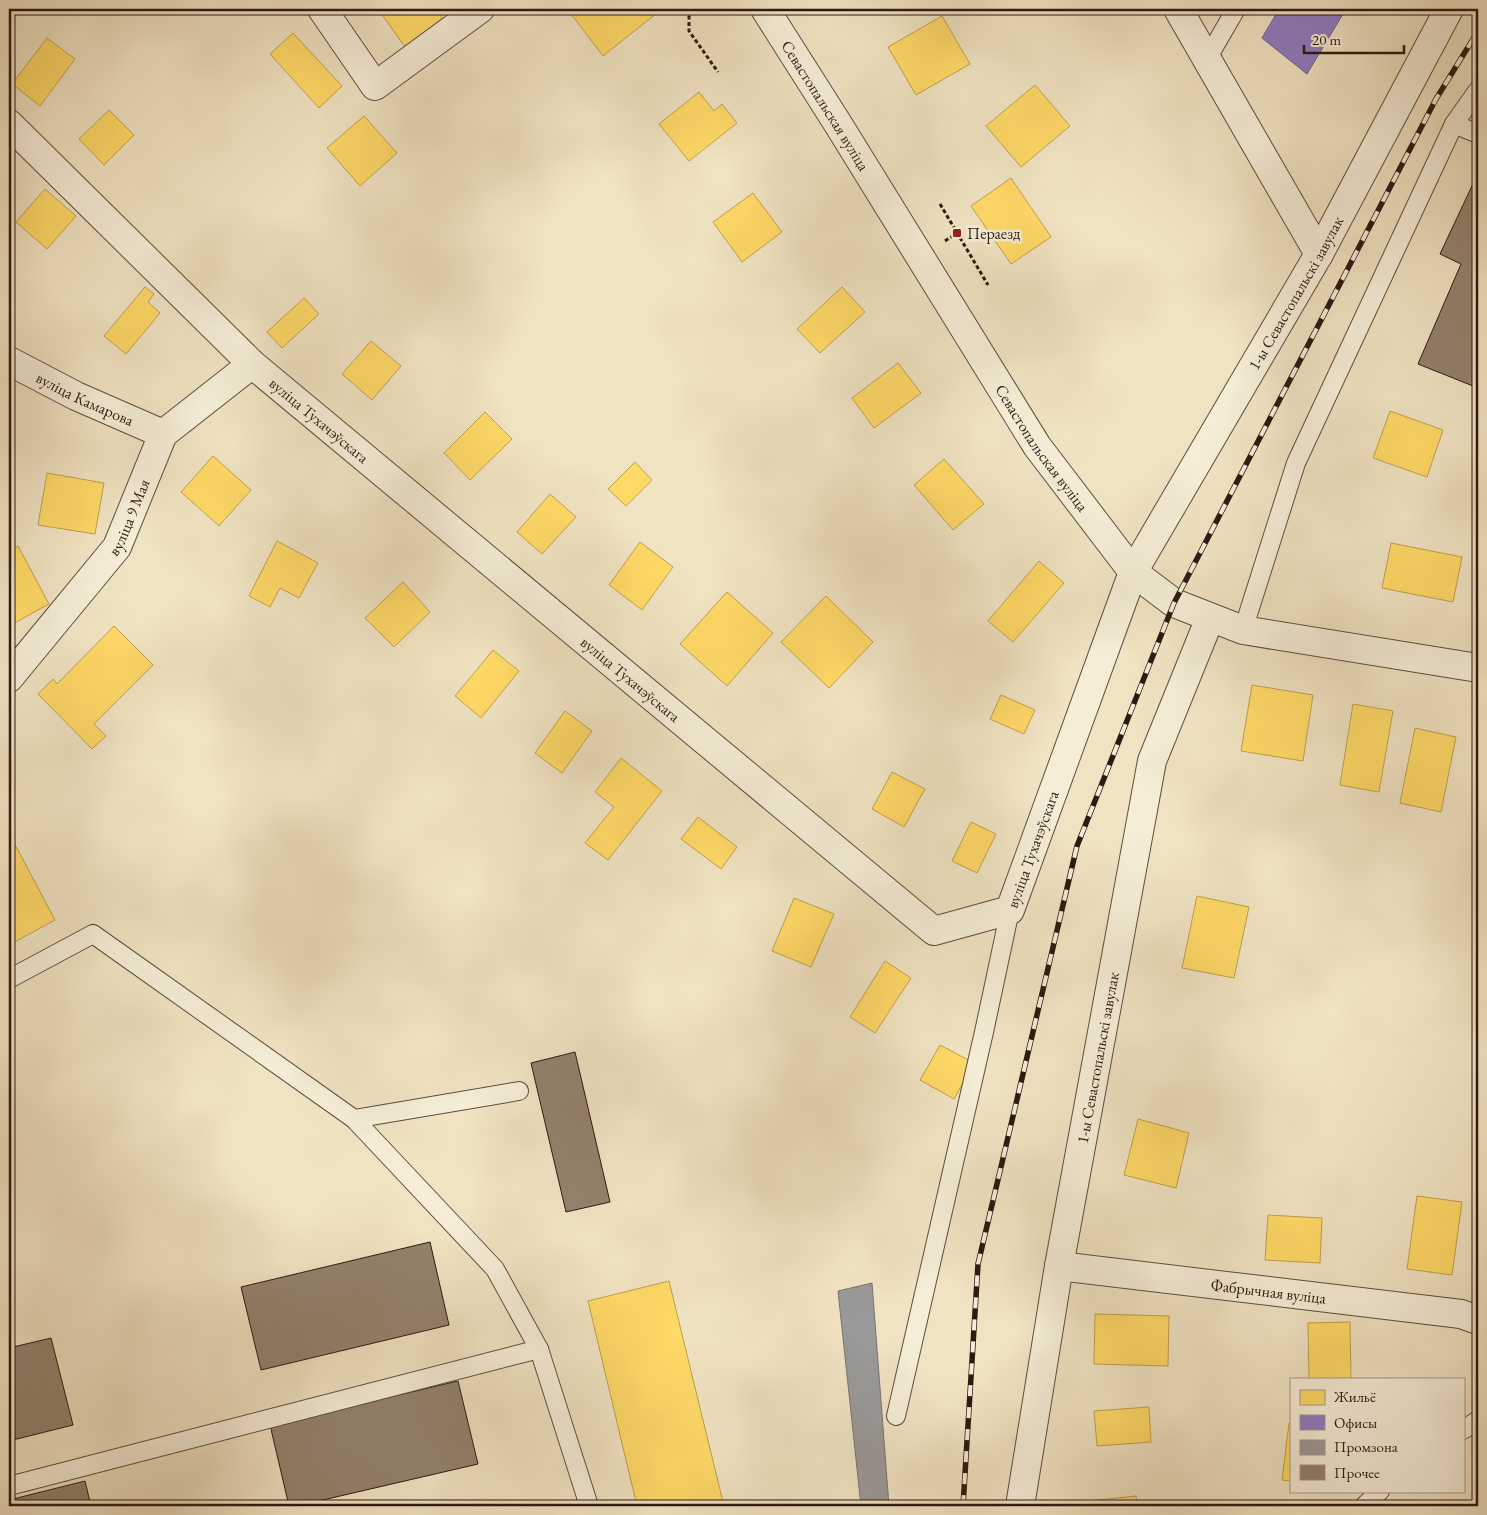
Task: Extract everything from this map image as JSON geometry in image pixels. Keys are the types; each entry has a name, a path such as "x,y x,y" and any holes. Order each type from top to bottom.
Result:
{"street":[{"path":"322,9 375,86 480,9"},
{"name":"Севастопальская вуліца","path":"765,9 1037,446 1133,572 1174,603 1243,630 1478,668"},
{"path":"1178,9 1318,254"},
{"name":"1-ы Севастопальскі завулак","path":"1133,572 1318,254 1449,9"},
{"name":"вуліца Тухачэўскага","path":"9,124 252,364 934,932 1010,910 1133,572"},
{"name":"вуліца Камарова","path":"9,360 76,396 163,434"},
{"name":"вуліца 9 Мая","path":"9,678 117,547 163,434 252,364"},
{"name":"1-ы Севастопальскі завулак","path":"1020,1506 1059,1266 1152,761 1210,618"},
{"name":"Фабрычная вуліца","path":"1059,1266 1461,1314 1478,1320"}],"lane":[{"path":"1206,59 1236,9"},
{"path":"1243,630 1296,463 1454,124 1478,90"},
{"path":"1454,124 1478,134"},
{"path":"896,1416 1010,910"},
{"path":"9,979 93,934 354,1120 495,1269 539,1349 589,1506"},
{"path":"354,1120 519,1091"},
{"path":"9,1486 539,1349"},
{"path":"1464,1429 1478,1420"},
{"path":"1364,1506 1379,1492"}],"path":[{"path":"689,9 689,31 718,72"},
{"path":"940,204 988,286"}],"building: Жильё":[{"path":"378,9 436,9 443,20 405,47"},
{"path":"577,9 654,9 657,13 603,56 571,14"},
{"path":"942,16 970,64 916,95 888,47"},
{"path":"293,33 342,86 319,108 270,54"},
{"path":"47,38 75,59 40,106 12,84"},
{"path":"1035,85 1070,126 1021,167 986,126"},
{"path":"699,92 714,111 722,104 737,123 689,161 659,124"},
{"path":"109,110 134,135 104,165 79,139"},
{"path":"364,116 397,153 360,186 327,148"},
{"path":"1011,178 1051,237 1011,264 971,206"},
{"path":"45,189 76,216 47,249 16,222"},
{"path":"753,193 782,232 742,262 713,222"},
{"path":"145,287 154,294 148,302 160,313 126,354 104,336"},
{"path":"842,287 865,312 820,353 797,329"},
{"path":"304,298 319,314 282,348 267,332"},
{"path":"371,341 401,366 372,400 342,374"},
{"path":"898,363 921,393 874,428 852,398"},
{"path":"1390,411 1443,430 1427,477 1373,458"},
{"path":"485,412 512,439 470,480 444,453"},
{"path":"213,456 251,490 219,526 181,492"},
{"path":"944,459 984,504 953,530 914,485"},
{"path":"635,462 652,480 626,506 608,489"},
{"path":"47,473 104,483 95,534 38,525"},
{"path":"550,494 576,517 542,554 517,532"},
{"path":"277,541 318,563 299,598 280,588 270,607 249,596"},
{"path":"640,542 673,567 642,610 609,585"},
{"path":"1391,543 1462,557 1453,602 1382,588"},
{"path":"18,546 49,604 9,626 9,551"},
{"path":"1039,561 1064,583 1013,642 988,621"},
{"path":"403,582 430,612 394,647 365,618"},
{"path":"727,592 773,633 727,686 680,644"},
{"path":"826,596 873,642 829,688 781,642"},
{"path":"114,626 153,665 94,724 106,736 92,749 38,694 53,679 57,684"},
{"path":"493,650 519,671 481,718 455,696"},
{"path":"1252,685 1313,695 1303,761 1241,751"},
{"path":"1001,695 1035,710 1024,734 990,719"},
{"path":"1353,704 1393,711 1379,792 1340,785"},
{"path":"565,711 592,731 562,773 535,753"},
{"path":"1415,728 1456,737 1441,812 1400,803"},
{"path":"621,758 662,791 608,860 585,843 614,807 595,792"},
{"path":"892,772 925,789 904,827 872,809"},
{"path":"698,817 737,847 721,869 681,839"},
{"path":"971,822 996,834 977,873 952,861"},
{"path":"11,837 55,920 9,945 9,838"},
{"path":"1197,896 1249,907 1234,978 1182,968"},
{"path":"794,898 834,914 811,967 772,951"},
{"path":"885,961 911,978 875,1033 850,1017"},
{"path":"940,1045 974,1063 954,1099 920,1080"},
{"path":"1138,1119 1189,1133 1176,1188 1124,1175"},
{"path":"1417,1196 1462,1202 1452,1275 1407,1269"},
{"path":"1268,1215 1322,1218 1320,1263 1265,1260"},
{"path":"669,1281 724,1506 637,1506 588,1301"},
{"path":"1095,1314 1169,1316 1168,1366 1094,1364"},
{"path":"1350,1322 1351,1378 1309,1378 1308,1323"},
{"path":"1149,1407 1151,1442 1097,1446 1094,1411"},
{"path":"1289,1423 1290,1423 1290,1481 1282,1480"},
{"path":"1136,1496 1137,1506 1090,1506 1089,1501"}],"building: Офисы":[{"path":"1279,9 1346,9 1307,74 1262,38"}],"building: Промзона":[{"path":"872,1283 889,1506 861,1506 838,1291"}],"building: Прочее":[{"path":"1478,173 1478,388 1418,364 1461,264 1440,254"},
{"path":"575,1052 610,1202 566,1212 531,1063"},
{"path":"430,1242 449,1325 261,1370 241,1287"},
{"path":"51,1338 73,1425 9,1441 9,1348"},
{"path":"458,1381 478,1464 297,1506 289,1506 270,1425"},
{"path":"85,1481 91,1506 9,1506 9,1500"}],"railway":[{"path":"963,1506 978,1264 1077,846 1174,603 1436,99 1478,31"}],"place":[{"name":"Пераезд","path":"957,233"}]}
